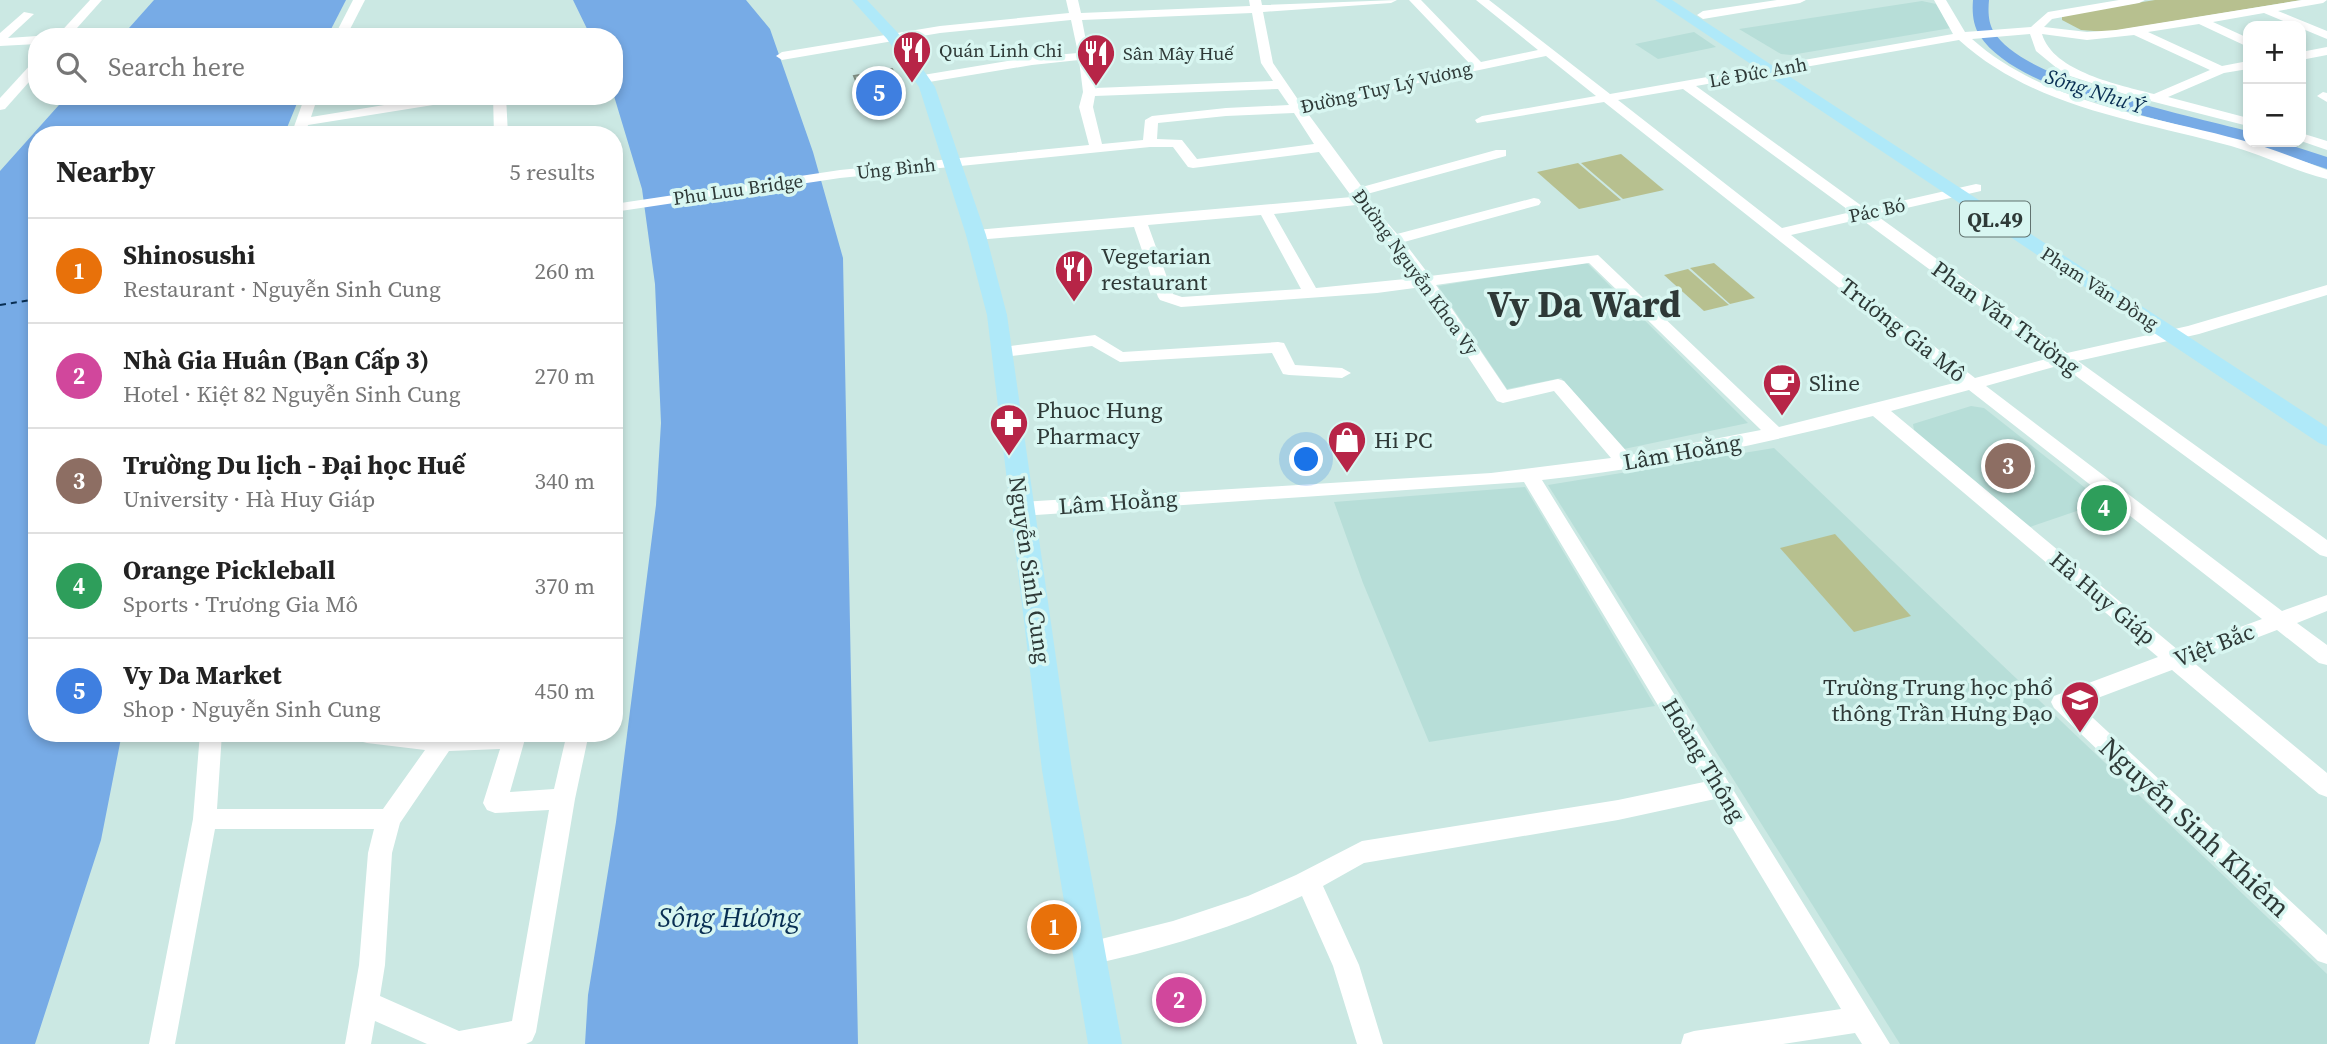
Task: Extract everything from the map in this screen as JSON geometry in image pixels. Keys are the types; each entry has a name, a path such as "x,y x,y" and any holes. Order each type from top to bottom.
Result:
{"main road":[{"name":"Nguyễn Sinh Cung","path":"859,0 893,36 923,79 976,234 997,315 1058,770 1105,1044"},
{"name":"Phạm Văn Đồng","path":"1662,0 2327,438"},
{"name":"Phạm Văn Đồng","path":"1682,0 1976,188 2327,419"}],"street":[{"path":"70,28 96,0"},
{"path":"345,28 359,0"},
{"path":"1072,0 1085,56 1089,92 1086,107 1097,149"},
{"path":"782,56 893,36 993,23 1257,5 1391,0"},
{"path":"1415,0 1478,66"},
{"name":"Trương Gia Mô","path":"1482,0 1973,385 2327,657"},
{"path":"1703,15 1800,0"},
{"path":"1940,0 1965,36 1997,65 2049,92 2258,150 2327,175"},
{"path":"2055,0 2049,16 2035,30 2040,48 2068,71 2155,98 2243,121"},
{"path":"2049,16 2139,0"},
{"name":"Lê Đức Anh","path":"1482,120 1965,36 2035,30 2087,36 2138,32 2323,0"},
{"name":"Đường Nguyễn Khoa Vy","path":"1257,5 1268,63 1323,147 1427,281 1503,397 1558,385 1626,463"},
{"path":"2265,10 2327,35"},
{"path":"0,40 28,14"},
{"path":"2202,21 2243,41"},
{"path":"2138,32 2221,70"},
{"path":"0,40 28,40"},
{"path":"2306,55 2327,51"},
{"name":"Đường Tuy Lý Vương","path":"1150,143 1152,120 1226,112 1298,109 1548,52"},
{"path":"923,79 1032,61 1085,56"},
{"path":"2155,98 2221,70 2243,66"},
{"path":"0,106 28,75"},
{"path":"1089,92 1282,85"},
{"name":"Phan Văn Trường","path":"1686,85 2327,550"},
{"path":"301,126 309,105"},
{"path":"310,126 413,105"},
{"path":"499,105 500,126"},
{"path":"2306,139 2327,146"},
{"path":"952,162 1150,143 1177,143 1193,163 1323,147"},
{"path":"976,234 1266,212 1359,196 1501,153"},
{"name":"Ưng Bình","path":"840,174 952,162"},
{"name":"Phu Luu Bridge","path":"623,206 840,174"},
{"name":"Pác Bó","path":"1779,233 1976,188"},
{"path":"1396,239 1534,202"},
{"path":"1266,212 1310,291"},
{"path":"1139,221 1166,297 1172,300 1427,281 1586,257 1596,259 1777,435"},
{"name":"Lâm Hoằng","path":"1021,509 1530,476 1626,463 1777,435 2063,359 2193,330 2327,290"},
{"path":"1003,352 1095,340 1120,357 1278,347 1289,370 1342,373"},
{"name":"Hà Huy Giáp","path":"1878,410 2327,787"},
{"name":"Hoàng Thông","path":"1530,476 1877,1044"},
{"name":"Việt Bắc","path":"2062,702 2327,603"},
{"name":"Nguyễn Sinh Khiêm","path":"2062,702 2327,952"},
{"path":"162,1044 205,819 210,742"},
{"path":"358,1044 366,1003 380,853 389,819 441,742"},
{"path":"513,742 495,803 563,799"},
{"path":"366,1003 459,1044 523,1032 563,799 576,742"},
{"path":"1090,953 1211,923 1308,882 1346,859 1372,850 1618,810 1721,788"},
{"path":"205,819 389,819"},
{"path":"1308,882 1346,965 1370,1044"},
{"path":"1693,1044 1862,1019"}],"shaded area":[{"path":"1922,1 1936,4 1951,28 1791,55 1781,54 1739,29"},
{"path":"1694,32 1716,47 1658,59 1635,44"},
{"path":"1586,262 1748,423 1624,449 1561,378 1507,389 1438,286"},
{"path":"1971,406 1984,408 2103,502 2030,527 1914,430 1913,424"},
{"path":"1774,448 2327,974 2327,1044 1900,1044 1548,485"},
{"path":"1525,487 1655,706 1429,742 1363,583 1334,502"}],"green space":[{"path":"2155,0 2301,0 2107,32 2081,30 2062,20 2062,17 2069,14"},
{"path":"1621,154 1664,190 1623,199 1581,163"},
{"path":"1578,163 1621,200 1579,209 1537,172"},
{"path":"1714,263 1755,298 1730,304 1690,268"},
{"path":"1688,269 1729,305 1704,311 1664,275"},
{"path":"1835,534 1911,616 1854,632 1780,548"}],"water":[{"path":"154,0 346,0 332,28 129,28"},
{"name":"Sông Hương","path":"573,0 746,0 770,29 813,152 843,258 858,1044 585,1044 588,995 616,822 656,505 661,423 655,284 642,189 617,105 623,105 623,28 587,28"},
{"path":"59,105 296,105 288,126 40,126"},
{"path":"28,140 28,742 120,742 101,840 35,1044 0,1044 0,171"}],"building":[{"path":"892,69 899,83 860,90 854,76"}],"waterway":[{"name":"Sông Như Ý","path":"1981,0 1982,19 1988,36 2005,53 2033,70 2068,85 2149,111 2243,136"},
{"name":"Sông Như Ý","path":"2278,147 2327,163"}],"ferry route":[{"path":"0,305 28,300"}],"place":[{"name":"Quán Linh Chi","path":"912,84"},
{"name":"Sân Mây Huế","path":"1096,87"},
{"name":"Vy Da Market","path":"879,93"},
{"name":"Vegetarian restaurant","path":"1074,303"},
{"name":"Sline","path":"1782,417"},
{"name":"Phuoc Hung Pharmacy","path":"1009,457"},
{"name":"Trường Du lịch - Đại học Huế","path":"2008,466"},
{"name":"Hi PC","path":"1347,474"},
{"name":"Orange Pickleball","path":"2104,508"},
{"name":"Trường Trung học phổ thông Trần Hưng Đạo","path":"2080,734"},
{"name":"Shinosushi","path":"1054,927"},
{"name":"Nhà Gia Huân (Bạn Cấp 3)","path":"1179,1000"}],"district":[{"name":"Vy Da Ward","path":"1584,304"}]}
